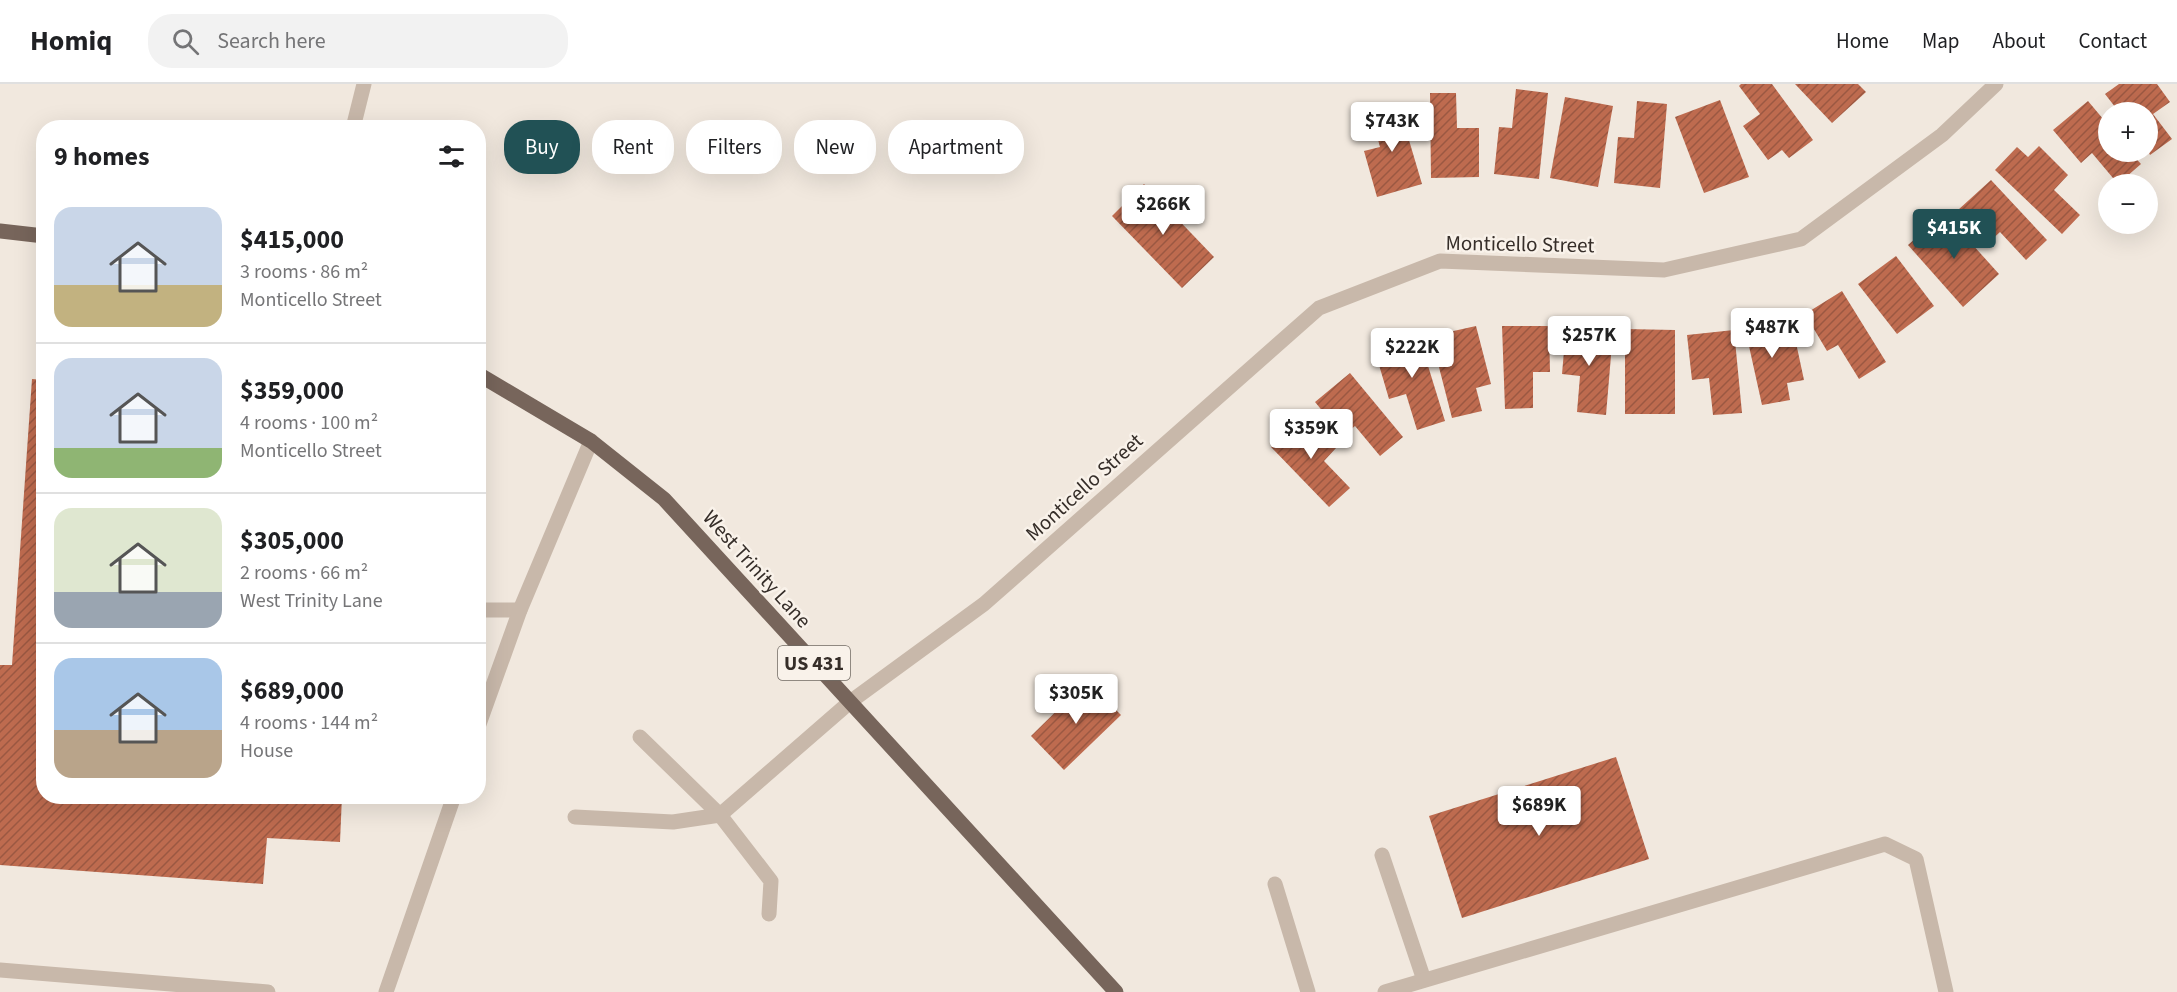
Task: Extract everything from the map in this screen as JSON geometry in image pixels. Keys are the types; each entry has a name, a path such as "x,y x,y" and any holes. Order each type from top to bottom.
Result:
{"main road":[{"path":"0,231 36,235"},
{"name":"West Trinity Lane","path":"486,379 591,441 664,499 1116,992"}],"street":[{"path":"355,120 364,84"},
{"name":"Monticello Street","path":"720,815 850,702 984,604 1319,309 1440,261 1664,270 1801,239 1942,135 1996,84"},
{"path":"486,705 520,609 591,441"},
{"path":"486,610 520,609"},
{"path":"640,737 720,815 771,881 769,914"},
{"path":"386,992 451,804"},
{"path":"575,817 673,822 720,815"},
{"path":"1385,992 1885,844 1916,859 1946,992"},
{"path":"1382,855 1424,980"},
{"path":"1275,884 1308,992"},
{"path":"0,970 268,992"}],"building":[{"path":"1741,84 1772,84 1813,140 1789,158 1782,150 1768,160 1743,126 1760,114 1739,86"},
{"path":"1795,84 1858,84 1866,92 1832,123"},
{"path":"2119,84 2157,84 2170,102 2158,110 2158,102 2111,102 2105,94"},
{"path":"1516,89 1548,93 1539,179 1494,174 1499,127 1512,128"},
{"path":"1430,93 1456,93 1457,128 1479,128 1479,177 1431,178"},
{"path":"1565,97 1613,106 1598,187 1550,178"},
{"path":"1720,100 1749,177 1704,193 1675,117"},
{"path":"1637,101 1667,104 1660,188 1614,183 1618,137 1634,138"},
{"path":"2088,101 2098,113 2098,160 2092,153 2081,163 2053,130"},
{"path":"1398,103 1422,184 1377,197 1364,151 1380,147 1370,110"},
{"path":"2158,121 2172,139 2158,149"},
{"path":"2039,146 2068,175 2054,190 2080,215 2062,234 1995,170 2017,147 2028,157"},
{"path":"2100,162 2139,162 2141,164 2130,174 2110,174"},
{"path":"1991,180 2047,240 2026,260 2000,232 1988,243 1958,210"},
{"path":"1144,184 1214,257 1182,288 1112,216"},
{"path":"1944,213 1999,274 1963,307 1908,245"},
{"path":"1896,256 1934,306 1897,334 1858,284"},
{"path":"1842,291 1886,362 1859,379 1838,345 1827,351 1805,314"},
{"path":"1773,313 1779,341 1795,338 1804,380 1787,383 1790,400 1762,405 1743,319"},
{"path":"1476,326 1491,384 1476,388 1482,411 1452,418 1431,336"},
{"path":"1502,326 1549,326 1550,372 1533,372 1533,408 1505,409"},
{"path":"1566,328 1613,332 1606,415 1577,412 1580,376 1562,374"},
{"path":"1625,329 1675,330 1675,414 1625,414"},
{"path":"1417,330 1445,421 1417,430 1406,394 1389,399 1377,358 1394,353 1390,338"},
{"path":"1734,330 1742,413 1713,415 1709,378 1692,380 1687,335"},
{"path":"1350,373 1403,437 1380,456 1355,426 1343,436 1315,402"},
{"path":"32,379 36,379 36,804 342,804 340,842 267,838 263,884 0,865 0,665 12,665"},
{"path":"1305,415 1336,448 1324,461 1350,488 1329,507 1271,447"},
{"path":"1087,681 1121,715 1064,770 1031,736"},
{"path":"1616,757 1649,859 1462,918 1429,816"}]}
